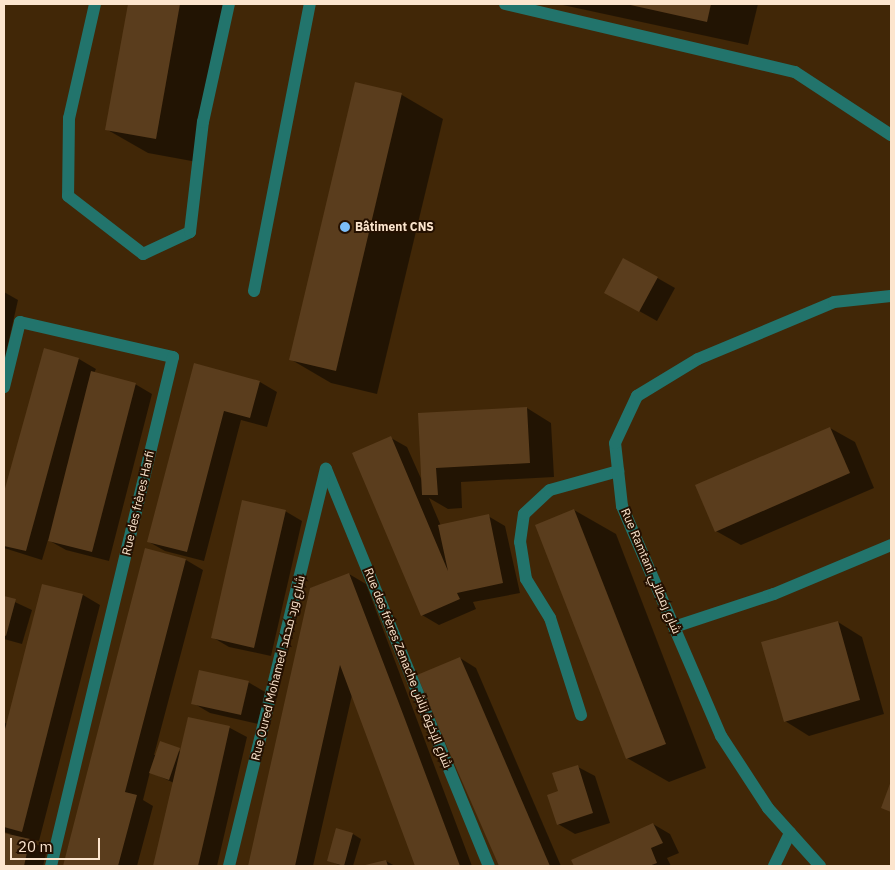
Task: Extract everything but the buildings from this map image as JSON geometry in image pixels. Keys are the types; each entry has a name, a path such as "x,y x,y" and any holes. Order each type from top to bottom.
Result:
{"street":[{"path":"95,4 69,118 68,196 143,254 190,232 203,122 230,4"},
{"path":"254,291 310,4"},
{"path":"505,4 794,72 891,135"},
{"name":"Rue Ramtani شارع رمطاني","path":"820,866 768,808 721,736 622,506 615,443 637,396 698,360 834,302 891,296"},
{"name":"Rue des frères Harfi","path":"4,387 20,322 172,357 51,866"},
{"name":"Rue Oured Mohamed شارع ورد محمد","path":"230,866 326,469"},
{"name":"Rue des frères Zenache شارع الإخوة زناش","path":"326,469 489,866"},
{"path":"581,715 550,618 526,580 520,542 524,514 550,490 618,471"},
{"path":"674,627 774,594 891,545"},
{"path":"774,866 790,833"}],"place":[{"name":"Bâtiment CNS","path":"345,227"}]}
